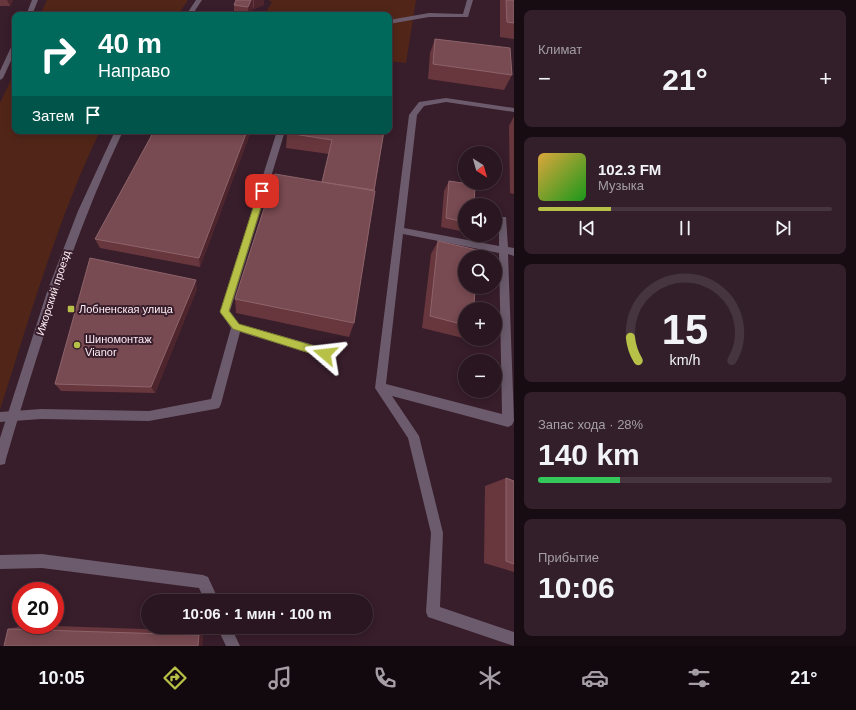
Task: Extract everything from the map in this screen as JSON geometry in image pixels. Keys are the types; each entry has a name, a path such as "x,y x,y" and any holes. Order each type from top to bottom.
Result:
{"street":[{"path":"191,12 199,0"},
{"name":"Ижорский проезд","path":"0,459 78,220 100,168 117,134"}],"lane":[{"path":"30,12 36,0"},
{"path":"392,21 429,15 466,16 470,0"},
{"path":"0,78 12,52"},
{"path":"514,110 446,100 422,104 413,115 380,388 413,436 437,532 433,612 514,639"},
{"path":"279,134 225,312 236,327 325,354"},
{"path":"380,388 508,421 503,219"},
{"path":"399,230 514,252"},
{"path":"0,417 41,414 149,416 215,404 236,327"},
{"path":"0,562 42,561 203,582 209,594"},
{"path":"227,634 233,646"}],"shaded area":[{"path":"47,0 188,0 180,12 41,12"},
{"path":"268,0 416,0 406,63 392,61 392,12 266,12 272,2"},
{"path":"12,77 12,134 99,134 70,199 57,234 33,304 0,410 0,103"}],"building":[{"path":"236,0 251,0 248,7 234,5"},
{"path":"506,0 514,0 514,23 507,22"},
{"path":"435,39 510,48 512,75 433,64"},
{"path":"152,134 246,134 199,258 95,239"},
{"path":"293,134 383,134 374,190 322,182 332,140"},
{"path":"275,174 375,191 354,323 235,299"},
{"path":"449,181 458,182 458,190 475,190 474,198 458,198 458,221 446,218"},
{"path":"438,241 477,250 458,250 458,294 475,294 474,302 458,302 458,323 430,316"},
{"path":"90,258 196,280 151,387 55,384"},
{"path":"506,478 514,481 514,564 506,561"},
{"path":"8,629 12,629 12,634 64,634 64,631 199,635 198,646 4,646"}],"place":[{"name":"Лобненская улица","path":"71,309"},
{"name":"Шиномонтаж Vianor","path":"77,345"}],"route":[{"path":"262,191 225,312 236,327 325,354"}]}
